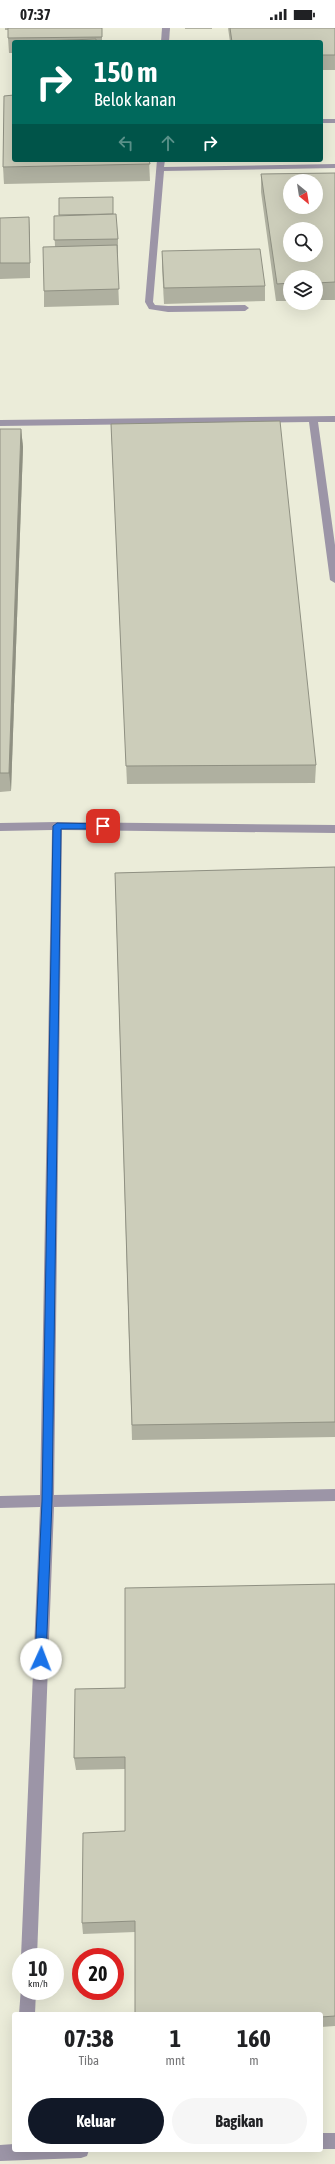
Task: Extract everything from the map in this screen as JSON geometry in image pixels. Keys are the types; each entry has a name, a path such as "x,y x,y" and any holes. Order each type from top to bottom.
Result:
{"street":[{"path":"165,40 166,28"},
{"path":"323,121 335,121"},
{"path":"161,162 149,302 152,307 168,309 245,308"},
{"path":"160,169 335,166"},
{"path":"0,423 335,419"},
{"path":"313,420 335,580"},
{"path":"0,827 57,826 335,830"},
{"path":"29,1948 47,1501 57,826"},
{"path":"0,1502 335,1495"},
{"path":"27,2012 28,2000"},
{"path":"323,2141 335,2141"},
{"path":"0,2153 27,2152"}],"building":[{"path":"8,28 102,28 102,37 8,38"},
{"path":"230,28 335,28 335,55 323,55 323,40 232,40"},
{"path":"96,39 96,40 68,40"},
{"path":"12,95 12,162 150,162 150,164 3,167 4,96"},
{"path":"335,173 335,282 323,283 323,270 283,270 283,284 277,284 261,174"},
{"path":"113,197 113,214 59,215 59,198"},
{"path":"116,214 118,239 54,240 54,216"},
{"path":"29,217 30,263 0,263 0,218"},
{"path":"117,245 119,289 44,291 43,247"},
{"path":"260,249 265,286 164,288 162,251"},
{"path":"280,421 316,765 126,766 111,424"},
{"path":"0,429 21,429 9,773 0,773"},
{"path":"335,867 335,1422 132,1425 115,873"},
{"path":"335,1584 335,2016 323,2017 323,2012 135,2012 135,1921 82,1923 83,1833 125,1831 125,1757 74,1758 75,1689 125,1688 125,1588"}],"route":[{"path":"41,1659 47,1501 57,826 103,826"}]}
